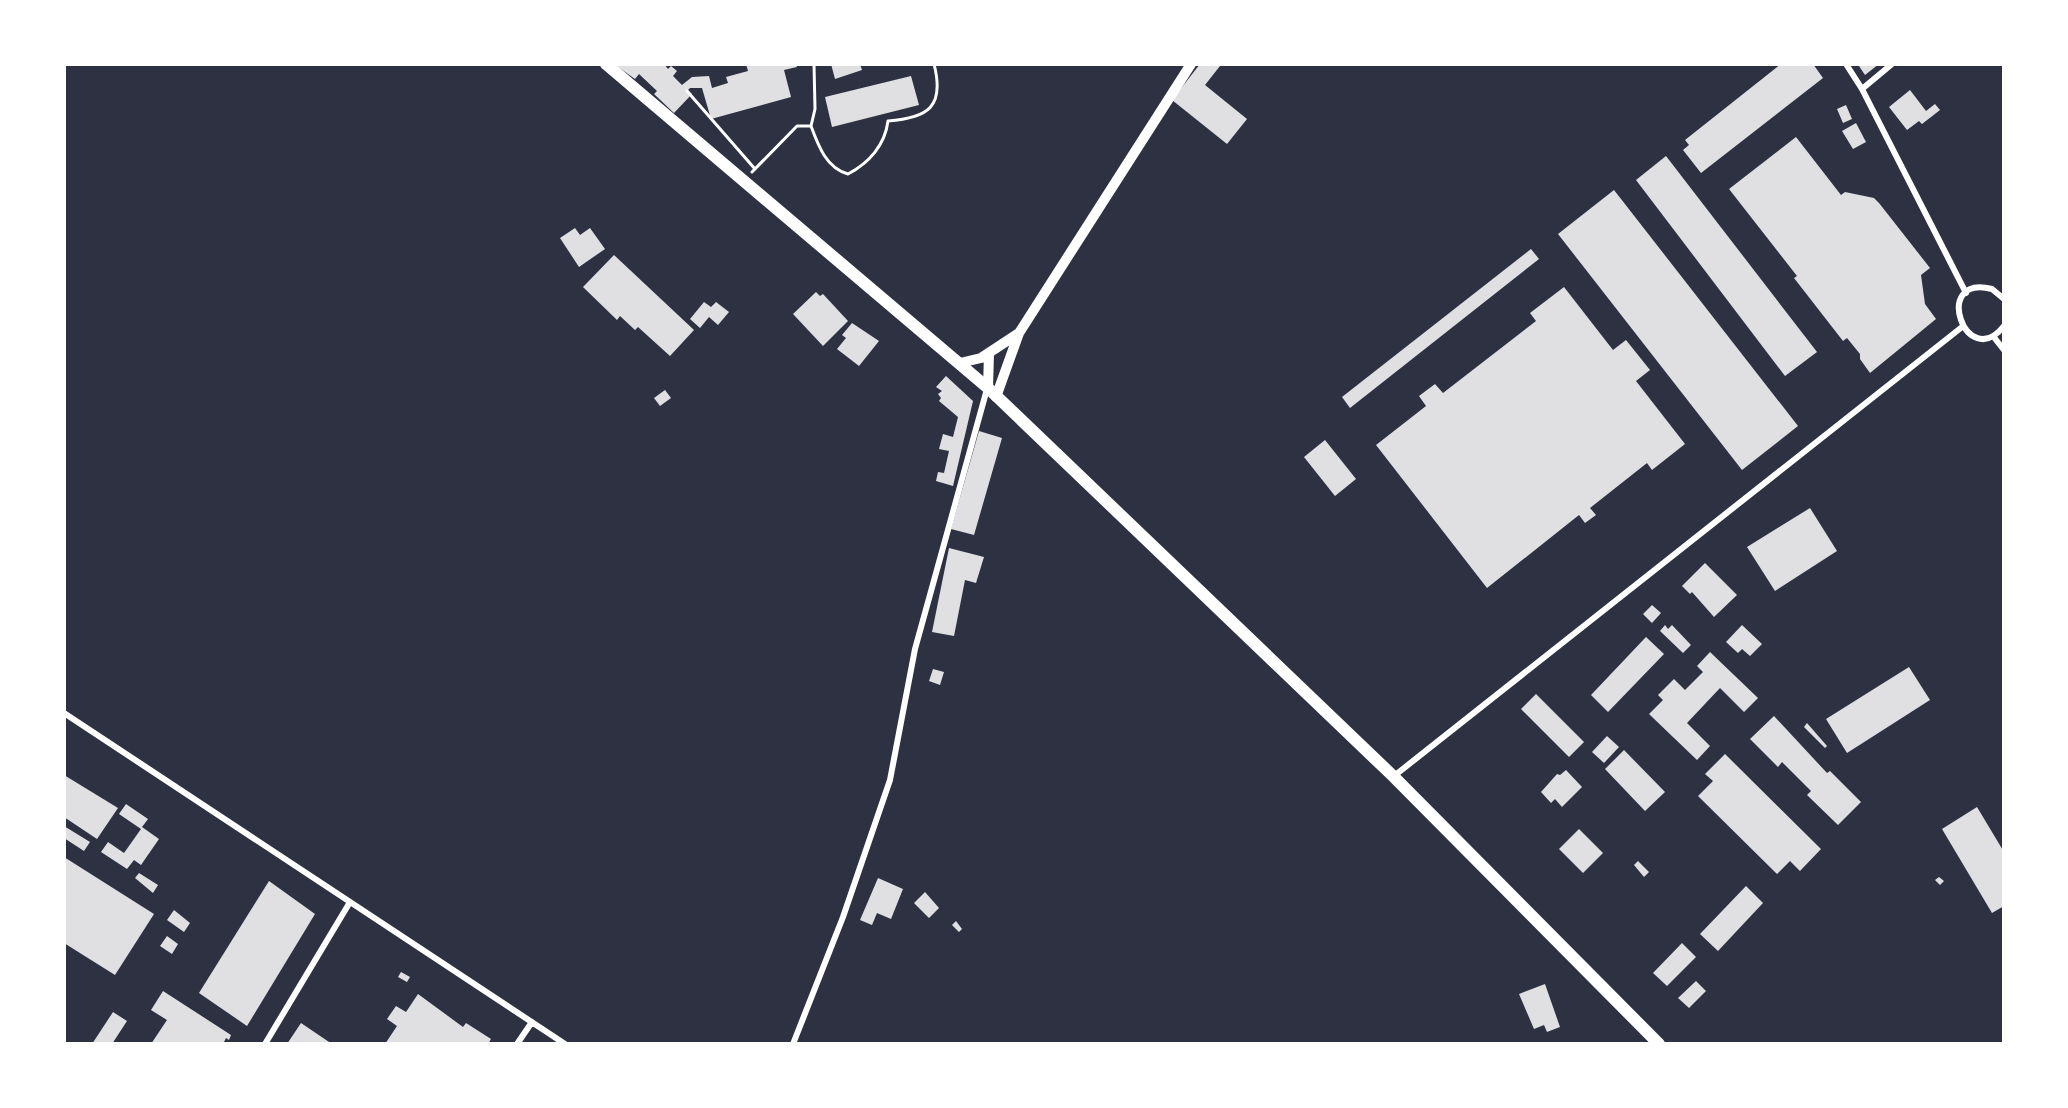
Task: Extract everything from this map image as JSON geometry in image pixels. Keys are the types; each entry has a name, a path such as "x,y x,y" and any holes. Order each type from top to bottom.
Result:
{"main road":[{"path":"606,64 960,363 1394,777 1659,1044"}],"street":[{"path":"793,1044 843,917 890,780 915,650 992,393 1019,333 1191,64"},
{"path":"1846,64 1862,89 1966,293"},
{"path":"1862,89 1892,64"},
{"path":"2004,299 2001,291 1980,287 1966,293 1958,306 1959,321 1962,327 1976,337 1993,336 2004,326"},
{"path":"1394,777 1962,327"},
{"path":"960,363 974,361 1019,333"},
{"path":"1993,336 2004,350"},
{"path":"989,353 992,393"},
{"path":"64,713 565,1044"},
{"path":"265,1044 350,902"},
{"path":"517,1044 532,1022"}],"path":[{"path":"814,64 815,109 810,126 828,161 838,172 848,174 863,166 880,145 886,137 888,122 920,117 933,107 938,90 934,64"},
{"path":"687,91 754,169"},
{"path":"743,181 797,126 810,126"}],"building":[{"path":"614,64 664,64 668,69 671,66 677,71 673,76 682,85 692,77 709,76 712,88 728,83 726,77 748,71 746,64 796,64 797,67 784,70 791,97 711,119 702,88 690,88 688,90 692,94 674,113 654,94 657,91 639,74 635,79"},
{"path":"831,64 860,64 862,70 835,79"},
{"path":"1200,64 1220,66 1205,85 1247,119 1227,144 1172,100"},
{"path":"1781,64 1813,64 1823,78 1701,173 1683,150 1689,145 1685,140"},
{"path":"1879,64 1865,75 1859,66"},
{"path":"911,76 919,105 832,127 825,97"},
{"path":"1910,90 1926,111 1935,104 1940,110 1922,124 1919,121 1907,130 1889,107"},
{"path":"1846,105 1852,119 1843,123 1837,109"},
{"path":"1856,123 1866,142 1853,149 1842,131"},
{"path":"1796,137 1841,195 1845,192 1874,198 1930,268 1921,275 1925,304 1936,319 1870,373 1860,359 1860,354 1847,338 1843,341 1794,278 1797,276 1729,189"},
{"path":"1666,156 1817,352 1785,376 1636,180"},
{"path":"1614,190 1798,426 1742,470 1558,234"},
{"path":"575,228 580,235 590,228 605,249 579,267 560,238"},
{"path":"1531,249 1539,259 1350,408 1342,397"},
{"path":"614,255 694,330 670,356 638,327 635,330 620,316 617,320 583,287"},
{"path":"1564,287 1613,350 1626,340 1650,370 1636,381 1685,444 1652,470 1647,463 1590,508 1596,515 1585,523 1579,515 1487,588 1376,445 1426,406 1419,396 1435,384 1443,393 1536,321 1530,313"},
{"path":"816,292 820,296 823,294 848,321 823,346 793,314"},
{"path":"704,302 711,307 716,302 729,312 718,325 709,317 700,328 690,319"},
{"path":"852,323 879,341 859,366 837,349 846,338 842,335"},
{"path":"946,376 973,401 953,486 936,481 938,472 944,473 949,451 939,449 943,434 953,437 958,417 939,401 941,398 938,394 942,391 936,387"},
{"path":"665,390 671,398 660,406 654,398"},
{"path":"979,431 1002,438 974,535 951,529"},
{"path":"1325,440 1356,479 1335,496 1304,457"},
{"path":"1810,508 1837,551 1775,591 1747,547"},
{"path":"949,548 984,557 976,583 965,580 954,636 932,632"},
{"path":"1705,563 1737,595 1714,617 1692,592 1690,594 1682,586"},
{"path":"1652,605 1661,613 1652,623 1643,614"},
{"path":"1665,625 1668,629 1672,625 1691,645 1683,653 1660,631"},
{"path":"1742,625 1762,644 1750,656 1742,649 1738,653 1726,642"},
{"path":"1646,637 1664,654 1608,712 1591,695"},
{"path":"1710,652 1758,698 1744,712 1720,688 1687,723 1710,746 1697,760 1649,714 1663,700 1658,695 1674,679 1685,690 1703,672 1697,666"},
{"path":"1909,667 1930,700 1847,753 1826,719"},
{"path":"933,669 944,672 940,685 929,681"},
{"path":"1536,694 1584,742 1569,757 1521,709"},
{"path":"1774,716 1827,773 1830,771 1861,802 1838,825 1807,795 1811,791 1782,762 1778,767 1750,739"},
{"path":"1807,723 1827,746 1825,748 1804,727"},
{"path":"1607,736 1619,747 1604,763 1592,752"},
{"path":"1624,750 1665,792 1645,811 1605,769"},
{"path":"1725,754 1821,849 1800,871 1790,861 1777,874 1698,796 1713,781 1705,774"},
{"path":"1566,770 1582,787 1562,807 1555,799 1551,803 1541,792 1557,774 1560,775"},
{"path":"64,775 118,808 97,839 64,817"},
{"path":"126,804 148,819 142,827 159,839 141,865 134,860 127,869 101,852 108,842 124,853 141,829 119,814"},
{"path":"1977,807 2004,852 2004,906 1992,913 1942,829"},
{"path":"64,826 90,842 84,851 64,838"},
{"path":"1579,829 1603,853 1583,873 1559,849"},
{"path":"64,857 154,914 115,975 64,943"},
{"path":"1638,861 1649,872 1644,877 1634,865"},
{"path":"139,873 158,885 153,893 135,878"},
{"path":"1939,877 1944,881 1940,885 1935,880"},
{"path":"878,878 903,889 891,919 877,913 872,925 860,920"},
{"path":"269,881 315,914 247,1026 199,993"},
{"path":"1746,886 1763,903 1718,951 1700,934"},
{"path":"925,892 939,908 929,918 914,903"},
{"path":"174,910 190,923 184,932 167,920"},
{"path":"956,921 962,929 959,932 952,925"},
{"path":"167,936 178,944 172,954 160,946"},
{"path":"1682,943 1696,957 1667,986 1653,973"},
{"path":"401,972 410,977 407,982 398,977"},
{"path":"1696,981 1706,991 1689,1008 1678,998"},
{"path":"1545,984 1560,1027 1547,1032 1544,1025 1534,1029 1519,994"},
{"path":"163,991 231,1035 229,1040 226,1038 223,1044 151,1044 167,1020 151,1010"},
{"path":"418,994 463,1027 466,1023 491,1039 488,1044 385,1044 397,1026 387,1019 396,1006 406,1012"},
{"path":"113,1012 127,1021 112,1044 92,1044"},
{"path":"301,1023 332,1044 287,1044"}]}
